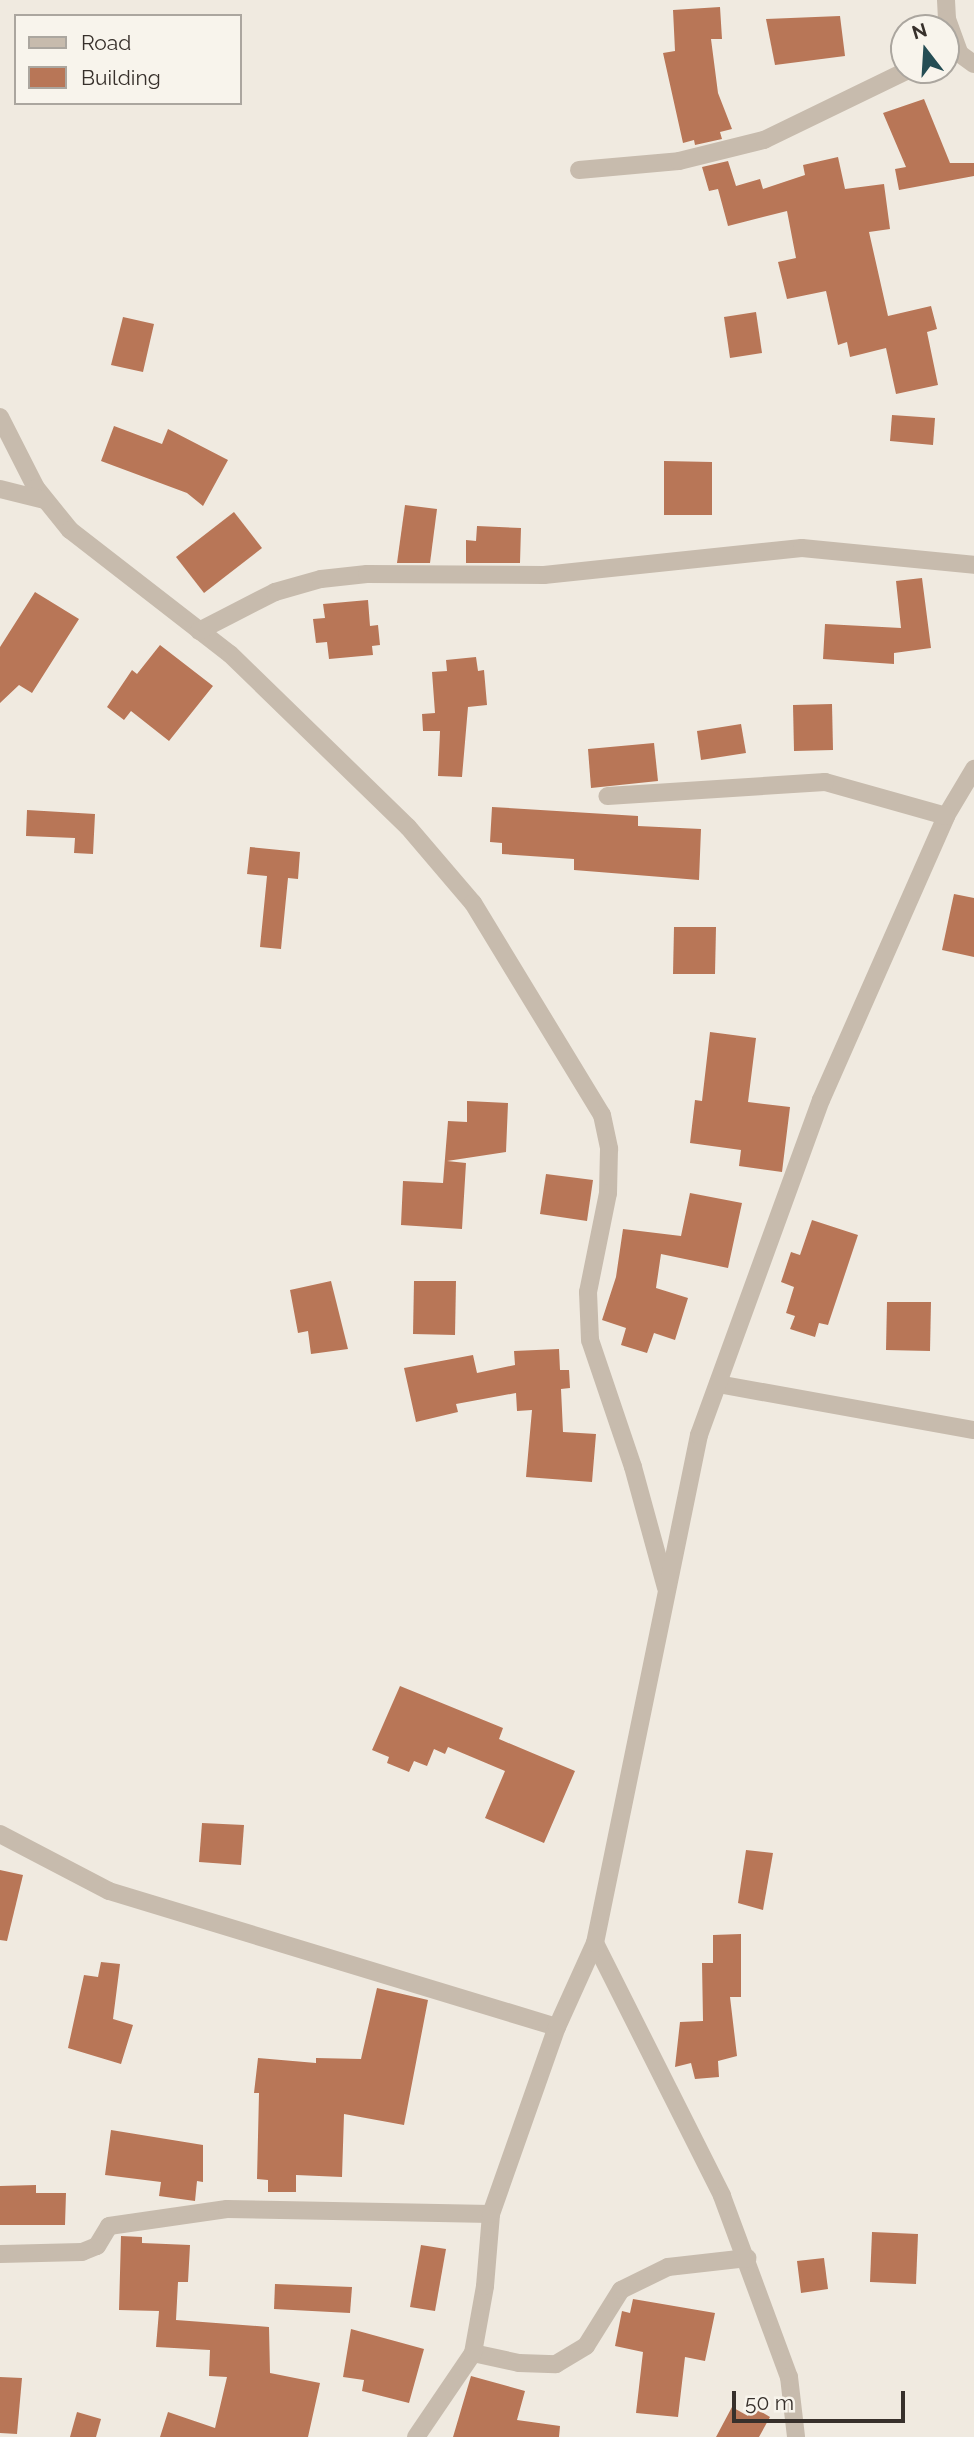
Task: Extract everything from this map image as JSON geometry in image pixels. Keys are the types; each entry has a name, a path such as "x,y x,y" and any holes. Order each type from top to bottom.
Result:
{"street":[{"path":"579,170 679,161 764,140 890,79"},
{"path":"0,417 44,500 69,530 230,654 408,827 473,903 603,1115 609,1149 608,1193 588,1292 590,1340 633,1467 667,1592"},
{"path":"0,489 44,500"},
{"path":"199,631 275,592 321,579 367,574 544,575 802,548 974,565"},
{"path":"415,2437 473,2353 485,2286 491,2214 557,2027 595,1943 699,1434 821,1100 946,816 974,769"},
{"path":"607,796 825,782 946,816"},
{"path":"718,1384 974,1430"},
{"path":"0,1834 109,1891 557,2027"},
{"path":"595,1943 722,2196 789,2377 796,2437"},
{"path":"0,2254 82,2252 97,2246 109,2226 227,2208 491,2214"},
{"path":"473,2353 519,2363 556,2364 586,2346 621,2290 668,2267 747,2258"}],"building":[{"path":"720,7 722,39 711,39 718,93 732,129 720,132 722,139 695,145 694,140 683,143 663,53 675,51 673,10"},
{"path":"840,16 845,56 775,65 766,19"},
{"path":"924,99 950,163 974,163 974,176 899,190 895,169 906,167 883,113"},
{"path":"838,157 845,189 884,184 890,229 869,232 888,316 931,306 937,329 927,332 938,385 896,394 886,348 850,357 847,342 838,345 826,291 787,299 778,262 796,258 787,211 728,226 718,189 709,191 702,167 728,161 736,186 760,179 763,189 805,175 803,165"},
{"path":"756,312 762,353 730,358 724,317"},
{"path":"123,317 154,324 143,372 111,365"},
{"path":"892,415 935,418 933,445 890,441"},
{"path":"114,426 162,444 168,429 228,460 203,506 187,493 101,461"},
{"path":"664,461 712,462 712,515 664,515"},
{"path":"405,505 437,509 430,563 397,563"},
{"path":"234,512 262,548 204,593 176,557"},
{"path":"477,526 521,528 520,563 466,563 466,540 476,541"},
{"path":"922,578 931,648 894,653 894,664 823,659 825,624 901,628 896,581"},
{"path":"35,592 79,619 32,693 19,685 0,703 0,647"},
{"path":"368,600 370,626 378,625 380,645 372,646 373,655 329,659 327,642 316,643 313,619 325,618 323,604"},
{"path":"160,645 213,686 169,741 131,711 124,720 107,707 132,670 137,674"},
{"path":"476,657 478,671 484,670 487,705 468,707 462,777 438,776 440,731 423,731 422,714 435,713 432,672 447,671 446,660"},
{"path":"832,704 833,750 794,751 793,705"},
{"path":"741,724 746,753 701,760 697,731"},
{"path":"654,743 658,781 591,788 588,749"},
{"path":"492,807 638,816 638,826 701,829 699,880 574,870 574,859 502,854 502,843 490,842"},
{"path":"27,810 95,814 93,854 74,853 75,838 26,836"},
{"path":"250,847 300,852 298,879 288,878 281,949 260,947 267,876 247,874"},
{"path":"954,894 974,898 974,957 942,950"},
{"path":"674,927 716,927 715,974 673,974"},
{"path":"710,1032 756,1038 748,1102 790,1107 782,1172 739,1166 741,1150 690,1143 695,1100 702,1101"},
{"path":"467,1101 508,1103 506,1152 447,1161 466,1163 462,1229 401,1225 403,1181 443,1183 448,1121 467,1122"},
{"path":"546,1174 593,1180 587,1221 540,1214"},
{"path":"690,1193 742,1203 728,1268 661,1254 656,1288 688,1298 675,1340 654,1333 647,1353 621,1345 626,1328 602,1320 616,1277 623,1229 681,1236"},
{"path":"812,1220 858,1235 828,1325 819,1323 815,1337 790,1329 795,1316 786,1313 794,1287 781,1282 791,1252 800,1255"},
{"path":"331,1281 348,1349 311,1354 308,1331 298,1333 290,1290"},
{"path":"414,1281 456,1281 455,1335 413,1334"},
{"path":"887,1302 931,1302 930,1351 886,1350"},
{"path":"559,1349 560,1370 569,1370 570,1388 561,1389 563,1432 596,1434 592,1482 526,1477 532,1410 517,1411 516,1393 456,1404 458,1412 416,1422 404,1368 473,1355 477,1373 515,1365 514,1351"},
{"path":"400,1686 503,1728 499,1739 575,1771 544,1843 485,1818 505,1771 448,1747 445,1754 434,1749 427,1766 414,1761 409,1772 387,1763 389,1757 372,1750"},
{"path":"202,1823 244,1825 241,1865 199,1862"},
{"path":"746,1850 773,1853 763,1910 738,1903"},
{"path":"0,1870 23,1875 7,1941 0,1940"},
{"path":"741,1934 741,1997 730,1997 737,2056 718,2061 719,2077 695,2079 691,2063 675,2067 680,2022 703,2021 702,1963 713,1963 713,1935"},
{"path":"101,1962 120,1964 113,2019 133,2025 121,2064 68,2048 84,1975 98,1977"},
{"path":"377,1988 428,2000 404,2125 344,2114 342,2177 296,2175 296,2192 268,2192 268,2180 257,2179 259,2093 254,2093 258,2058 316,2063 316,2058 361,2059"},
{"path":"111,2130 203,2145 203,2182 197,2181 195,2201 159,2196 161,2182 105,2175"},
{"path":"36,2185 36,2193 66,2193 65,2225 0,2225 0,2186"},
{"path":"872,2232 918,2234 916,2284 870,2282"},
{"path":"121,2236 142,2237 142,2243 190,2245 188,2282 178,2282 176,2320 269,2327 270,2373 320,2383 308,2437 160,2437 168,2412 215,2428 227,2377 209,2376 210,2350 156,2347 159,2311 119,2310"},
{"path":"421,2245 446,2249 435,2311 410,2307"},
{"path":"824,2258 828,2289 801,2293 797,2261"},
{"path":"275,2284 352,2287 350,2313 274,2309"},
{"path":"633,2299 715,2313 705,2361 685,2357 678,2417 636,2413 643,2352 615,2346 622,2311 630,2313"},
{"path":"351,2329 424,2349 409,2403 362,2391 364,2380 343,2377"},
{"path":"471,2376 525,2391 517,2420 560,2426 559,2437 453,2437"},
{"path":"0,2377 22,2378 17,2434 0,2433"},
{"path":"732,2407 748,2416 753,2407 770,2417 759,2437 716,2437"},
{"path":"77,2412 101,2419 96,2437 70,2437"}]}
